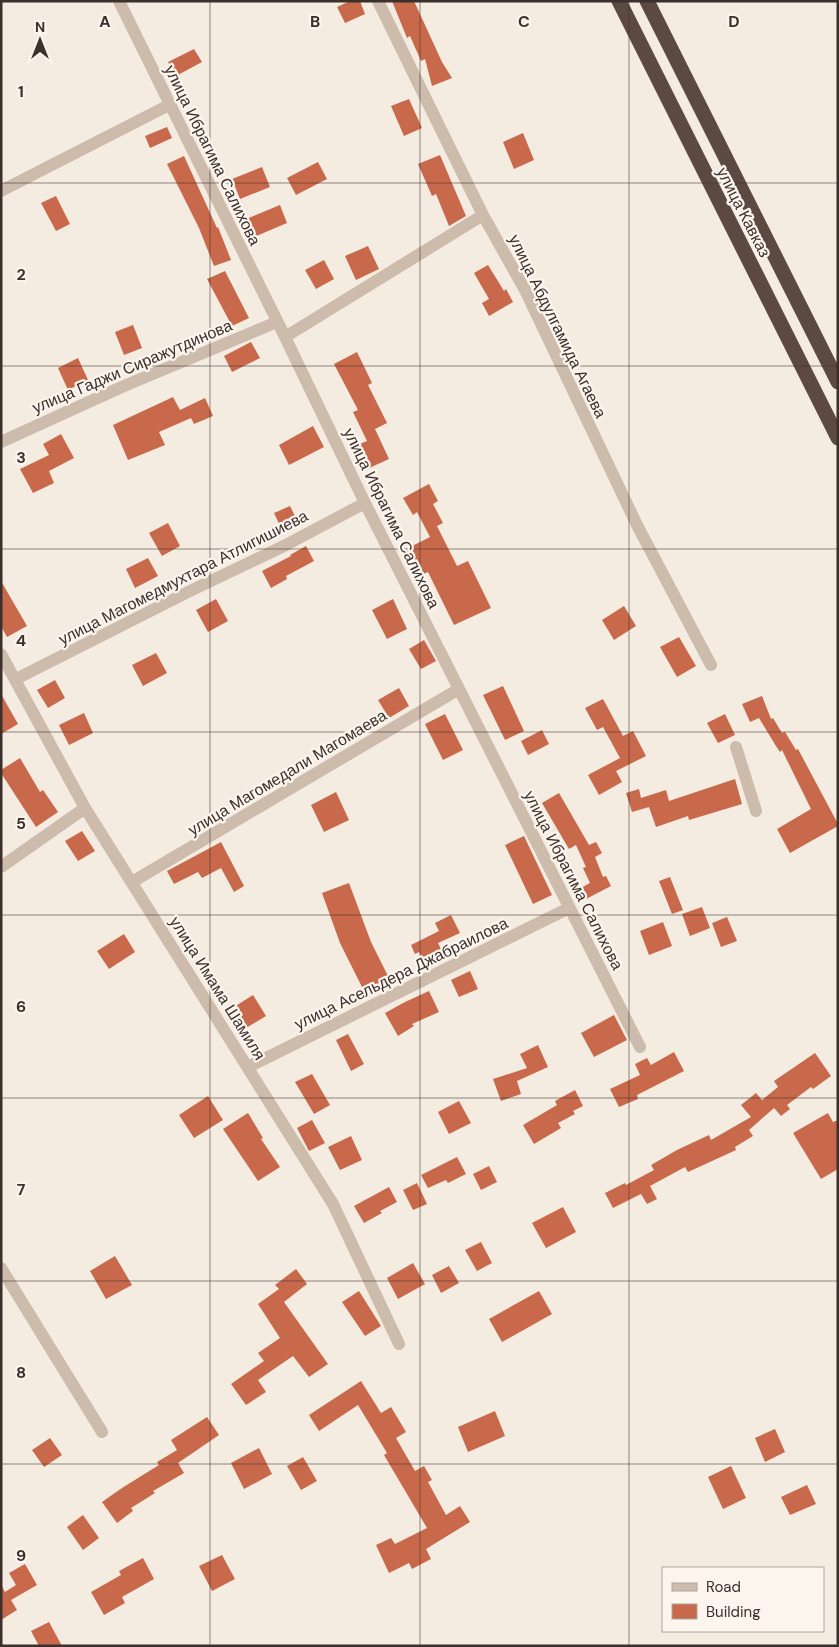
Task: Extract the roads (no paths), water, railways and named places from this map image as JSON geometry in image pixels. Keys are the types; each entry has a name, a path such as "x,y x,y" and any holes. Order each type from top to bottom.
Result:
{"highway":[{"name":"улица Кавказ","path":"619,1 838,438"},
{"name":"улица Кавказ","path":"647,1 838,382"}],"street":[{"name":"улица Ибрагима Салихова","path":"119,1 365,503 640,1047"},
{"name":"улица Абдулгамида Агаева","path":"378,1 484,215 525,290 637,525 711,665"},
{"path":"1,191 171,104"},
{"path":"285,337 484,215"},
{"name":"улица Гаджи Сиражутдинова","path":"1,442 124,386 277,322"},
{"name":"улица Магомедмухтара Атлигишиева","path":"16,680 190,591 284,546 365,503"},
{"name":"улица Имама Шамиля","path":"1,654 85,808 333,1204 399,1344"},
{"name":"улица Магомедали Магомаева","path":"132,882 459,689"},
{"path":"736,747 756,811"},
{"path":"1,867 85,808"},
{"name":"улица Асельдера Джабраилова","path":"248,1067 569,908"},
{"path":"1,1268 102,1432"}]}
